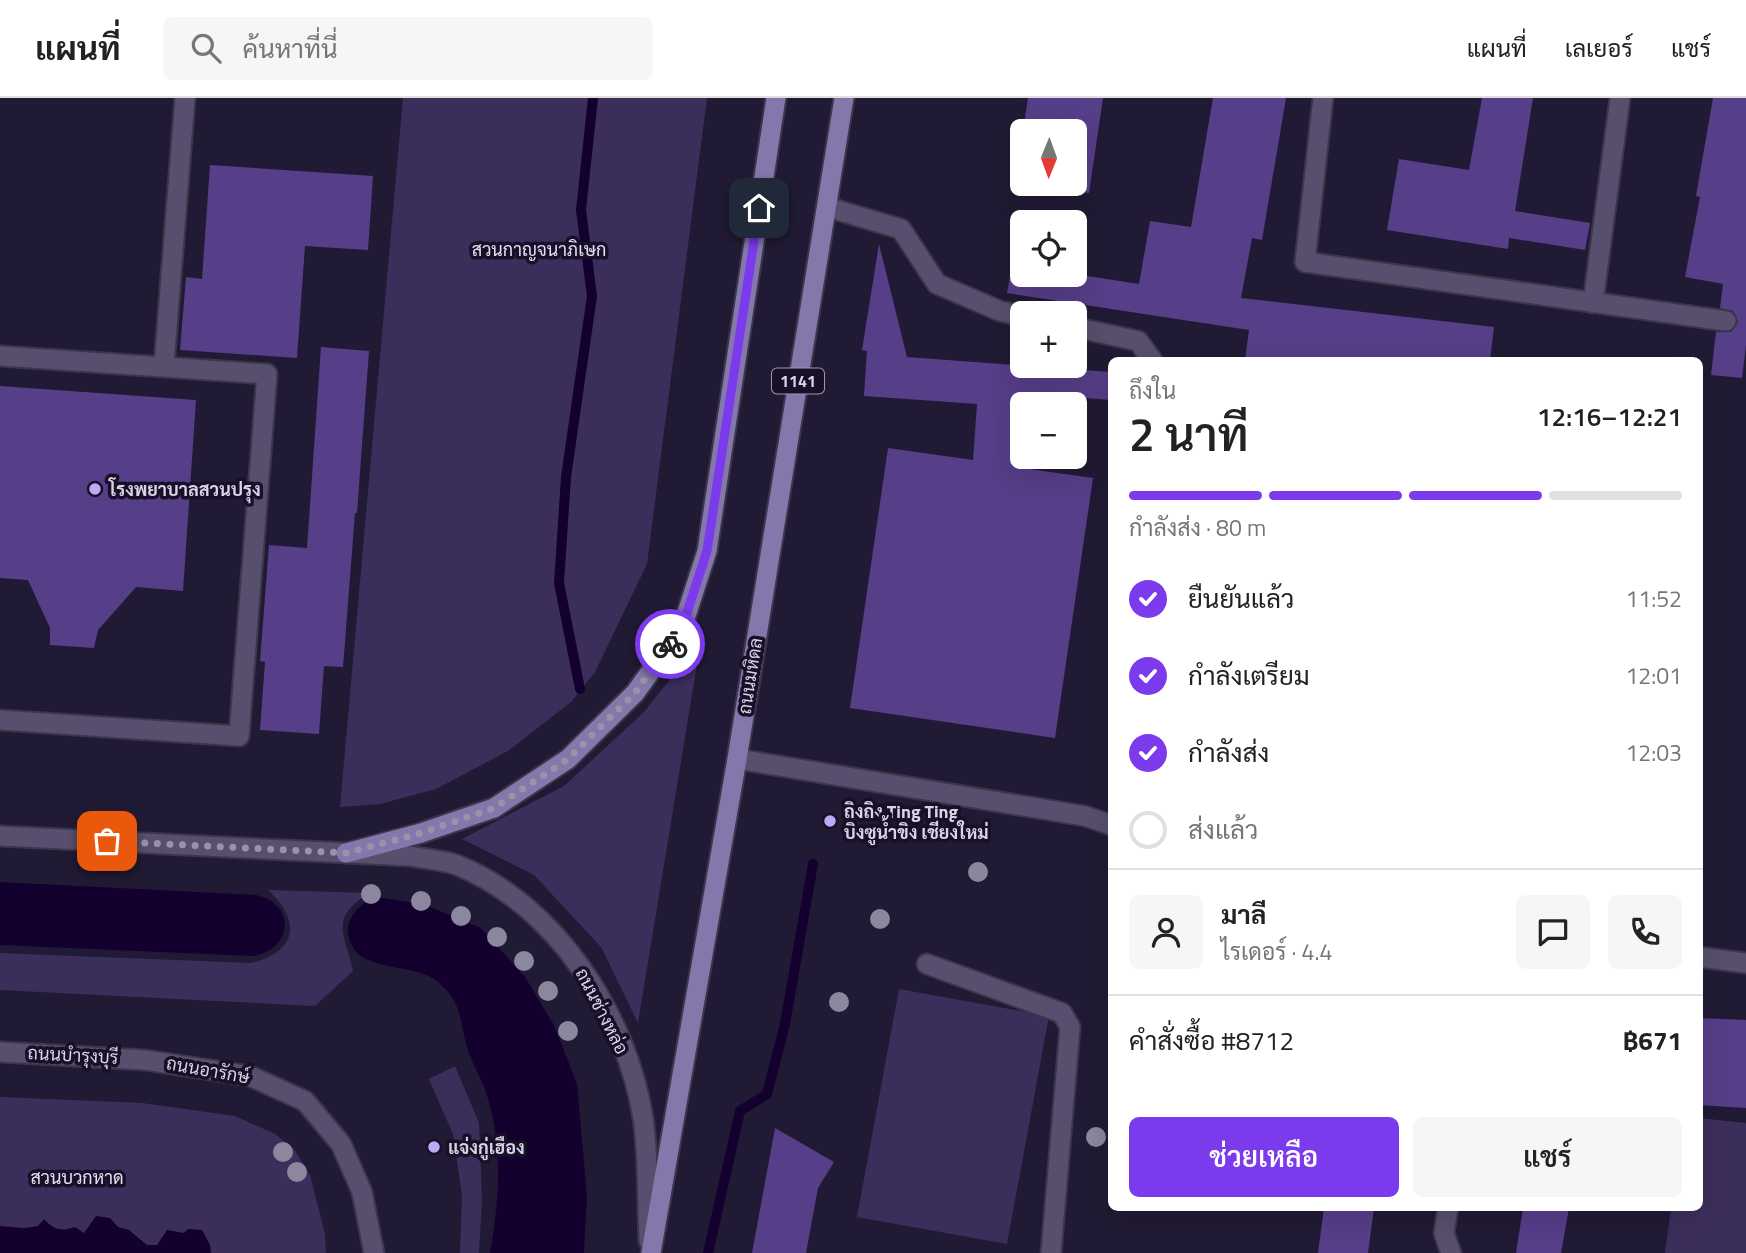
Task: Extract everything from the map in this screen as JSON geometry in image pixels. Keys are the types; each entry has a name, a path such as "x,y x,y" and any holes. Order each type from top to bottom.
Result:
{"main road":[{"path":"346,853 421,833 494,808 568,759 635,693 682,628 707,551 776,98"},
{"name":"ถนนมหิดล","path":"650,1253 737,759 844,98"}],"street":[{"path":"164,366 185,98"},
{"path":"1323,98 1305,262 1726,321"},
{"path":"1593,303 1620,98"},
{"path":"827,207 901,229 937,284 1010,313"},
{"path":"1087,330 1139,341 1151,357"},
{"path":"0,356 267,374 239,736 0,720"},
{"path":"737,759 1085,816 1108,824"},
{"name":"ถนนช่างหล่อ","path":"0,836 410,856 455,864 498,885 532,912 566,946 593,985 618,1035 632,1074 643,1118 650,1253"},
{"path":"1703,958 1746,963"},
{"path":"927,964 1062,1013 1070,1027 1051,1253"},
{"name":"ถนนบำรุงบุรี","path":"0,1052 145,1060"},
{"name":"ถนนอารักษ์","path":"145,1060 250,1076 304,1101 341,1144 362,1192 374,1253"},
{"path":"1448,1211 1444,1233 1451,1253"}],"green space":[{"name":"สวนกาญจนาภิเษก","path":"403,98 707,98 647,564 595,672 571,702 508,751 436,789 380,804 340,807"},
{"path":"701,640 638,1023 601,947 534,875 462,839 564,786 644,712"},
{"path":"268,890 369,893 356,902 344,919 344,936 353,971 315,1006 0,990 0,953 251,963 266,958 286,943 290,934 286,913"},
{"path":"899,989 1049,1016 1007,1244 857,1217"},
{"path":"455,1066 479,1123 482,1200 479,1253 460,1253 462,1195 453,1134 429,1079"},
{"name":"สวนบวกหาด","path":"0,1097 142,1103 235,1116 275,1134 294,1149 310,1175 325,1234 326,1253 0,1253"},
{"path":"1703,1118 1746,1123 1746,1253 1665,1253 1671,1211 1703,1211"}],"shaded area":[{"path":"0,882 256,895 278,907 284,917 285,927 276,945 266,952 252,956 0,945"},
{"path":"377,897 423,904 481,928 525,977 554,1025 577,1084 587,1196 584,1253 490,1253 496,1215 498,1157 493,1118 486,1092 468,1051 458,1008 443,986 425,974 367,960 352,946 348,930 352,916 369,900"},
{"path":"96,1216 110,1218 118,1227 129,1230 147,1245 157,1245 167,1230 184,1233 188,1229 202,1230 211,1253 0,1253 0,1226 38,1226 44,1219 58,1229 75,1227 84,1233"}],"building":[{"path":"1028,98 1103,98 1089,193 1087,119 1025,119"},
{"path":"1213,98 1286,98 1262,240 1252,238 1241,298 1494,327 1490,357 1245,357 1249,330 1087,305 1087,301 1059,301 1007,293 1010,276 1010,287 1087,287 1087,276 1139,284 1150,221 1191,227"},
{"path":"1482,98 1533,98 1515,211 1590,223 1585,250 1509,238 1508,249 1387,230 1399,159 1469,170"},
{"path":"1713,98 1746,98 1746,345 1742,378 1711,375 1716,332 1731,332 1738,322 1733,311 1720,308 1723,284 1685,277 1700,197 1696,196"},
{"path":"210,165 373,176 368,250 305,246 297,358 180,350 186,277 202,279"},
{"path":"879,244 907,357 1010,365 1010,378 1087,378 1087,370 1108,372 1108,400 1087,398 1087,392 1010,392 1010,469 1093,478 1055,738 850,708 888,448 973,460 977,404 864,396 867,351 862,350"},
{"path":"321,347 369,351 343,667 324,666 319,734 260,730 265,662 260,661 269,545 307,548"},
{"name":"โรงพยาบาลสวนปรุง","path":"0,386 196,400 183,591 136,587 98,630 94,648 50,645 50,628 28,580 0,578"},
{"path":"1703,1018 1746,1020 1746,1108 1703,1105"},
{"path":"775,1128 834,1162 818,1188 806,1253 752,1253"},
{"path":"1324,1211 1374,1211 1368,1253 1318,1253"},
{"path":"1523,1211 1568,1211 1561,1253 1516,1253"}],"waterway":[{"path":"580,689 559,583 566,477 592,296 581,210 593,98"},
{"path":"708,1253 740,1111 767,1094 785,1024 813,864"}],"way so far":[{"path":"107,841 346,853 421,833 494,808 568,759 635,693 670,644"}],"place":[{"name":"โรงพยาบาลสวนปรุง","path":"95,489"},
{"name":"ถิงถิง Ting Ting บิงซูน้ำขิง เชียงใหม่","path":"830,821"},
{"name":"แจ่งกู่เฮือง","path":"434,1147"}],"route":[{"path":"670,644 682,628 707,551 759,208"}]}
